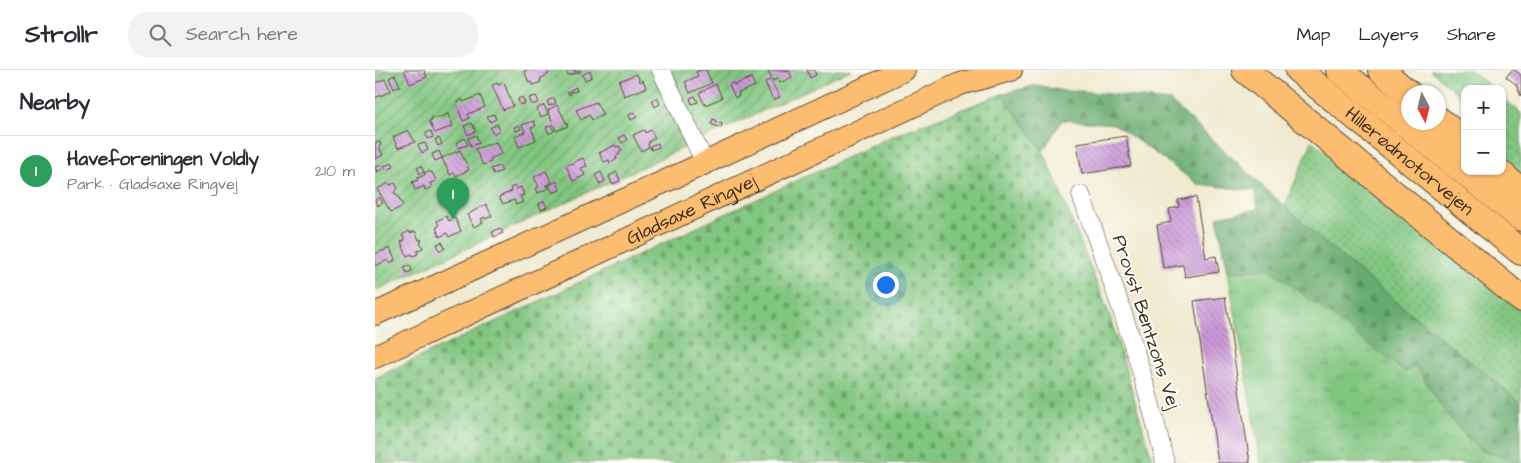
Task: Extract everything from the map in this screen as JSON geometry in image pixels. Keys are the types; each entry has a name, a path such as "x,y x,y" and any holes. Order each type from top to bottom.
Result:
{"highway":[{"path":"1245,70 1521,299"},
{"name":"Hillerødmotorvejen","path":"1298,70 1521,252"},
{"name":"Hillerødmotorvejen","path":"1339,70 1521,218"},
{"path":"1381,70 1401,87"},
{"path":"1446,126 1461,139"},
{"path":"1396,150 1451,216 1521,280"},
{"path":"1503,175 1521,191"}],"main road":[{"name":"Gladsaxe Ringvej","path":"375,314 705,164 904,70"},
{"name":"Gladsaxe Ringvej","path":"375,357 960,84 1011,70"}],"street":[{"path":"661,70 705,164"},
{"name":"Provst Bentzons Vej","path":"1081,195 1131,335 1156,422 1165,463"}],"green space":[{"path":"375,70 851,70 375,291"},
{"path":"1430,70 1471,70 1488,85 1461,85 1461,97"},
{"path":"1037,85 1064,91 1083,91 1170,101 1328,246 1521,403 1521,463 1517,463 1511,458 1479,450 1448,416 1417,367 1405,372 1270,269 1228,272 1217,217 1258,209 1255,191 1198,184 1114,124 1062,120 1043,151 1110,317 1153,463 890,137 1002,94"},
{"path":"1002,94 1043,151 1057,183 1110,317 1153,463 375,463 375,378 890,137"},
{"path":"1506,100 1521,113 1521,182 1506,168"},
{"path":"1312,141 1521,307 1521,403 1328,246 1285,206"},
{"path":"1270,269 1405,372 1416,367 1444,410 1469,439 1482,451 1508,458 1517,463 1261,463 1228,272"}],"building":[{"path":"404,70 424,70 427,77 410,84"},
{"path":"524,70 547,70 549,74 540,79 541,82 533,85 531,82 529,83"},
{"path":"566,70 574,70 575,72 580,70 581,72 568,75"},
{"path":"706,70 712,83 690,93 685,82 698,76 696,72"},
{"path":"768,70 789,71 792,77 780,83 778,78 773,81"},
{"path":"807,70 814,70 816,75 810,78"},
{"path":"1512,70 1521,75 1521,96 1516,84 1506,77"},
{"path":"590,71 592,77 585,80 582,75"},
{"path":"637,74 640,82 643,80 646,88 624,96 619,81"},
{"path":"395,75 400,86 394,89 389,78"},
{"path":"751,78 755,86 738,93 739,96 735,98 729,84 733,83 734,85"},
{"path":"385,79 391,91 375,98 375,83"},
{"path":"770,80 780,97 773,100 765,82"},
{"path":"497,83 498,85 504,83 513,106 503,110 492,85"},
{"path":"716,84 722,98 705,105 699,93"},
{"path":"576,87 577,91 570,92 571,94 569,95 567,92"},
{"path":"480,95 485,107 468,114 470,118 463,121 456,103 462,99 463,102"},
{"path":"536,96 539,102 532,105 529,98"},
{"path":"695,96 698,102 692,104 690,98"},
{"path":"522,97 525,103 520,105 518,99"},
{"path":"554,98 556,103 549,106 547,101"},
{"path":"657,98 660,104 655,107 652,100"},
{"path":"596,102 603,115 592,120 589,115 581,120 576,110"},
{"path":"544,105 548,114 541,117 537,109"},
{"path":"557,105 568,126 556,131 548,110"},
{"path":"634,112 637,117 631,120 629,115"},
{"path":"448,114 453,126 435,133 429,121 432,120 431,118"},
{"path":"494,114 496,119 490,122 487,116"},
{"path":"713,119 722,124 721,128 711,124"},
{"path":"534,121 536,126 531,128 536,140 519,147 515,136 525,132 522,125"},
{"path":"472,123 476,131 468,135 464,126"},
{"path":"497,124 500,130 493,134 490,128"},
{"path":"519,125 521,129 516,131 514,127"},
{"path":"551,125 554,131 549,134 546,127"},
{"path":"408,130 415,142 398,148 393,137"},
{"path":"644,130 645,133 651,130 655,138 649,141 649,147 641,151 633,135"},
{"path":"431,131 433,137 428,139 425,133"},
{"path":"476,135 479,143 471,146 468,138"},
{"path":"624,135 627,140 622,143 619,138"},
{"path":"1126,136 1131,166 1082,174 1077,143"},
{"path":"439,138 442,144 438,146 435,140"},
{"path":"465,138 468,145 458,148 456,143"},
{"path":"380,142 381,145 379,147 383,155 375,159 375,143"},
{"path":"496,142 501,154 490,159 491,162 483,165 475,149"},
{"path":"425,143 428,150 422,153 418,145"},
{"path":"658,143 659,147 651,150 650,146"},
{"path":"615,145 616,147 619,146 622,151 616,156 617,159 610,163 609,160 604,162 599,153"},
{"path":"460,150 469,170 456,176 454,173 450,175 442,158"},
{"path":"439,151 442,158 435,161 432,154"},
{"path":"583,158 587,166 581,168 585,175 573,181 566,166"},
{"path":"393,163 394,167 386,170 384,166"},
{"path":"382,165 383,169 377,172 375,167"},
{"path":"421,166 424,172 420,174 417,168"},
{"path":"499,166 502,171 494,174 491,169"},
{"path":"429,171 430,173 432,172 436,181 430,183 432,187 425,190 424,186 415,190 412,182 418,180 417,178"},
{"path":"546,171 552,183 547,185 549,188 538,193 536,188 539,187 534,177"},
{"path":"601,172 605,181 600,184 595,175"},
{"path":"617,172 620,181 612,184 609,176"},
{"path":"557,181 560,190 553,193 549,185"},
{"path":"389,183 390,185 395,183 398,189 394,192 403,206 391,212 377,189"},
{"path":"515,186 516,189 521,187 524,195 520,196 523,202 516,205 514,200 503,204 499,197 512,191 510,188"},
{"path":"379,197 383,203 377,206 375,200"},
{"path":"1196,197 1206,258 1216,256 1219,272 1185,277 1183,265 1163,268 1157,225 1171,222 1169,209 1179,207 1178,200"},
{"path":"544,201 547,207 541,210 539,204"},
{"path":"486,204 492,216 485,219 484,217 481,219 483,222 474,227 467,215"},
{"path":"446,216 449,221 455,218 461,231 449,237 447,233 440,237 436,228 439,226 437,221"},
{"path":"500,228 503,233 494,237 492,232"},
{"path":"409,231 410,233 415,231 419,240 421,239 422,241 420,242 423,248 417,251 418,254 413,256 412,254 407,256 401,242 405,240 402,235"},
{"path":"442,242 445,248 440,251 437,244"},
{"path":"390,248 395,260 390,264 388,260 375,266 375,254"},
{"path":"410,265 412,271 407,273 404,267"},
{"path":"1225,297 1250,463 1218,463 1194,301"}],"place":[{"name":"Haveforeningen Voldly","path":"453,219"}]}
